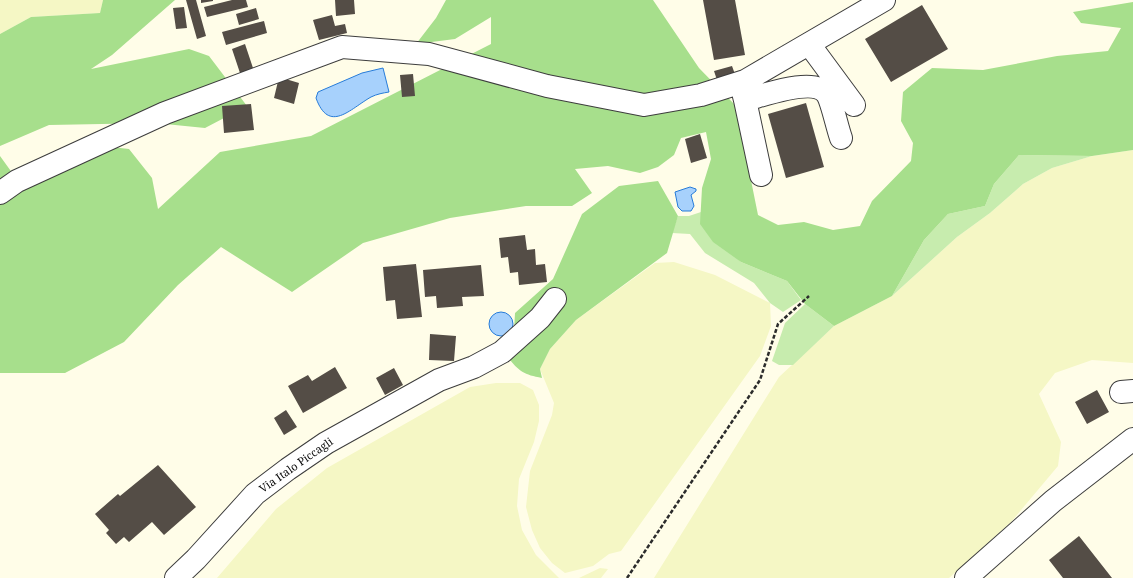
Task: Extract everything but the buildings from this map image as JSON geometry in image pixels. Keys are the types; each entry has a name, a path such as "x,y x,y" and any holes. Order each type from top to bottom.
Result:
{"street":[{"path":"745,91 809,44 884,0"},
{"path":"809,44 854,104"},
{"path":"0,193 17,181 165,113 342,47 428,54 547,86 644,105 701,95 806,86 818,87 827,94 841,138"},
{"path":"745,91 761,175"},
{"name":"Via Italo Piccagli","path":"176,578 196,559 255,494 288,469 326,443 439,380 474,368 502,352 540,318 555,299"},
{"path":"966,578 1053,501 1133,439"}],"path":[{"path":"627,578 760,380 778,324 809,296"}],"green space":[{"path":"0,0 103,0 100,13 31,17 0,34"},
{"path":"103,0 175,0 112,55 91,69 189,49 209,56 247,106 205,128 155,123 49,125 0,146 0,34 31,17 100,13"},
{"path":"446,0 653,0 699,68 736,106 758,215 778,225 804,222 833,230 860,226 872,201 911,161 913,143 901,121 903,92 932,68 983,70 1057,56 1108,51 1121,28 1081,23 1073,12 1133,2 1133,150 1092,156 1019,155 994,184 985,206 948,214 924,240 892,296 834,326 805,304 787,281 741,262 713,242 700,224 702,188 711,159 706,132 681,138 674,155 658,167 640,173 608,166 575,169 592,193 572,206 526,206 450,218 363,243 292,292 221,247 178,285 124,342 65,373 0,373 0,156 13,174 76,143 129,149 152,178 158,209 220,152 311,136 491,44 491,17 455,39 416,44 436,18"},
{"path":"1133,150 1133,363 1092,360 1055,373 1039,394 1061,442 1058,466 1011,522 949,578 654,578 779,377 834,326 892,296 957,237 990,213 1023,184 1052,168 1092,156"},
{"path":"1019,155 1092,156 1052,168 1023,184 990,213 957,237 892,296 924,240 948,214 985,206 994,184"},
{"path":"658,181 678,216 667,253 576,320 550,349 540,369 542,378 522,372 507,356 514,331 515,313 553,279 582,214 619,186"},
{"path":"701,212 701,224 741,262 787,281 801,300 783,312 770,303 754,283 705,253 690,234 672,233 678,216 689,216"},
{"path":"674,262 715,275 770,303 771,326 760,356 621,551 609,554 593,566 565,573 552,563 540,548 532,530 526,507 530,471 552,415 554,403 540,369 550,349 576,320 655,263"},
{"path":"805,304 834,326 793,365 779,365 772,361 785,323"},
{"path":"496,383 520,383 533,390 539,405 539,421 534,442 519,479 517,506 522,530 536,555 559,578 217,578 276,509 327,468 470,387"},
{"path":"600,568 608,569 601,578 579,578"}],"water":[{"path":"383,68 389,92 371,97 340,116 334,117 327,115 321,109 316,98 318,92 362,73"},
{"path":"690,187 696,189 696,191 691,195 694,206 691,211 682,211 678,207 675,192"},
{"path":"501,312 509,316 513,324 509,332 501,336 493,332 489,324 493,316"}]}
